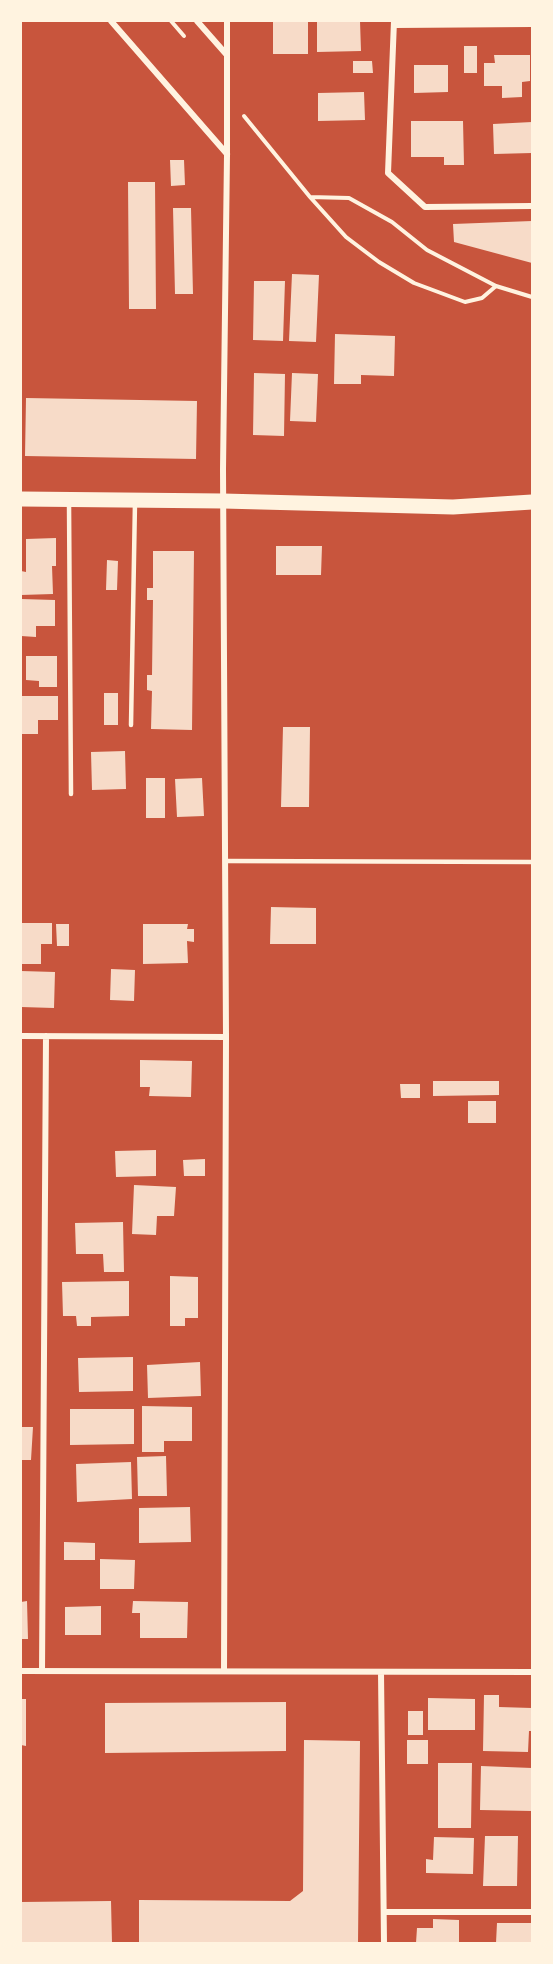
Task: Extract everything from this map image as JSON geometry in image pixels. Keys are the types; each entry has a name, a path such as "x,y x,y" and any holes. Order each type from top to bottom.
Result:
{"main road":[{"path":"21,499 453,507 532,502"}],"street":[{"path":"111,21 227,155"},
{"path":"197,21 226,54"},
{"path":"224,1671 226,1037 223,501 227,21"},
{"path":"532,24 394,23 388,173 425,207 532,206"},
{"path":"21,1036 226,1037"},
{"path":"42,1671 46,1036"},
{"path":"21,1671 532,1672"},
{"path":"381,1672 384,1943"},
{"path":"384,1912 532,1912"}],"lane":[{"path":"69,500 71,794"},
{"path":"131,725 135,500"},
{"path":"225,861 532,862"}],"path":[{"path":"171,21 184,37"},
{"path":"226,84 246,119 309,197 346,237 379,262 414,284 465,302 482,298 496,286"},
{"path":"309,197 349,198 392,222 427,250 496,286 532,297"}],"building":[{"path":"273,21 308,21 308,54 273,54"},
{"path":"317,21 360,21 361,51 317,52"},
{"path":"464,46 477,46 477,73 464,73"},
{"path":"494,55 530,55 530,81 522,82 522,97 502,98 502,86 484,86 484,63 495,63"},
{"path":"353,61 372,61 373,73 353,73"},
{"path":"414,65 448,65 448,92 414,93"},
{"path":"364,92 365,120 318,121 318,93"},
{"path":"411,121 463,121 464,165 444,165 444,157 411,157"},
{"path":"532,122 532,153 494,154 493,124"},
{"path":"170,160 184,160 185,185 171,186"},
{"path":"128,182 155,182 156,309 129,309"},
{"path":"173,208 191,208 193,294 175,294"},
{"path":"532,221 532,263 454,242 453,224"},
{"path":"292,274 319,275 316,342 289,341"},
{"path":"254,281 285,281 283,341 253,340"},
{"path":"335,334 395,336 394,376 361,375 361,384 334,384"},
{"path":"254,373 285,374 284,436 253,435"},
{"path":"292,373 318,374 316,422 290,421"},
{"path":"26,398 197,401 196,459 25,456"},
{"path":"56,538 56,566 52,566 53,594 21,595 21,571 26,572 26,539"},
{"path":"276,546 322,546 321,575 276,575"},
{"path":"153,551 194,551 192,730 151,729 152,691 147,690 147,675 152,675 153,600 147,600 147,588 153,588"},
{"path":"107,560 118,561 117,590 106,590"},
{"path":"21,599 55,600 55,626 36,626 36,637 21,636"},
{"path":"26,656 57,656 57,687 39,687 39,681 26,680"},
{"path":"104,693 118,693 118,725 104,725"},
{"path":"21,696 58,696 58,720 38,720 38,734 21,734"},
{"path":"283,727 310,727 309,807 281,807"},
{"path":"125,751 126,789 92,790 91,752"},
{"path":"146,778 165,778 165,818 146,818"},
{"path":"202,778 204,816 177,817 175,779"},
{"path":"271,907 316,908 316,944 270,944"},
{"path":"21,923 52,923 52,944 41,944 41,964 21,964"},
{"path":"56,924 69,924 69,946 57,946"},
{"path":"143,924 188,924 187,929 194,929 194,942 187,941 188,963 143,964"},
{"path":"111,969 135,970 134,1001 110,1000"},
{"path":"21,971 55,972 54,1008 21,1007"},
{"path":"140,1060 192,1061 191,1097 149,1096 150,1087 140,1087"},
{"path":"433,1081 499,1081 499,1095 433,1096"},
{"path":"400,1084 420,1084 420,1098 401,1098"},
{"path":"468,1101 496,1101 496,1123 468,1123"},
{"path":"156,1150 156,1176 116,1177 115,1151"},
{"path":"205,1159 205,1176 184,1176 183,1160"},
{"path":"134,1185 176,1187 174,1216 157,1216 156,1235 132,1234"},
{"path":"123,1222 124,1272 104,1272 103,1254 76,1254 75,1223"},
{"path":"170,1276 198,1277 198,1318 185,1318 185,1326 170,1326"},
{"path":"129,1281 129,1316 91,1317 91,1326 77,1326 76,1316 63,1316 62,1282"},
{"path":"133,1357 133,1391 79,1392 78,1358"},
{"path":"200,1362 201,1396 148,1398 147,1365"},
{"path":"142,1406 192,1407 192,1441 164,1441 164,1452 142,1452"},
{"path":"70,1409 134,1409 134,1444 70,1445"},
{"path":"21,1427 33,1427 31,1460 21,1460"},
{"path":"166,1456 167,1496 138,1496 137,1457"},
{"path":"131,1462 132,1499 77,1502 76,1464"},
{"path":"190,1507 191,1542 139,1543 139,1508"},
{"path":"64,1542 95,1543 95,1560 64,1560"},
{"path":"100,1559 135,1560 134,1589 100,1589"},
{"path":"27,1601 28,1639 21,1639 21,1602"},
{"path":"133,1601 188,1602 187,1638 140,1638 140,1613 132,1613"},
{"path":"101,1606 101,1635 65,1635 65,1607"},
{"path":"484,1695 499,1695 499,1707 532,1708 532,1731 529,1731 528,1752 483,1751"},
{"path":"428,1698 475,1699 475,1730 428,1730"},
{"path":"21,1699 26,1699 26,1746 21,1745"},
{"path":"286,1702 286,1751 105,1753 105,1703"},
{"path":"408,1711 423,1711 423,1735 408,1735"},
{"path":"304,1740 360,1741 358,1943 139,1943 139,1900 290,1901 303,1891"},
{"path":"407,1740 428,1740 428,1764 407,1764"},
{"path":"438,1763 472,1763 471,1828 438,1828"},
{"path":"481,1766 532,1768 532,1811 480,1810"},
{"path":"485,1836 518,1836 517,1886 483,1886"},
{"path":"434,1837 474,1838 473,1874 426,1873 426,1859 433,1860"},
{"path":"111,1901 112,1943 21,1943 21,1902"},
{"path":"433,1919 459,1920 459,1943 416,1943 417,1928 433,1928"},
{"path":"497,1923 532,1923 532,1943 496,1943"}]}
